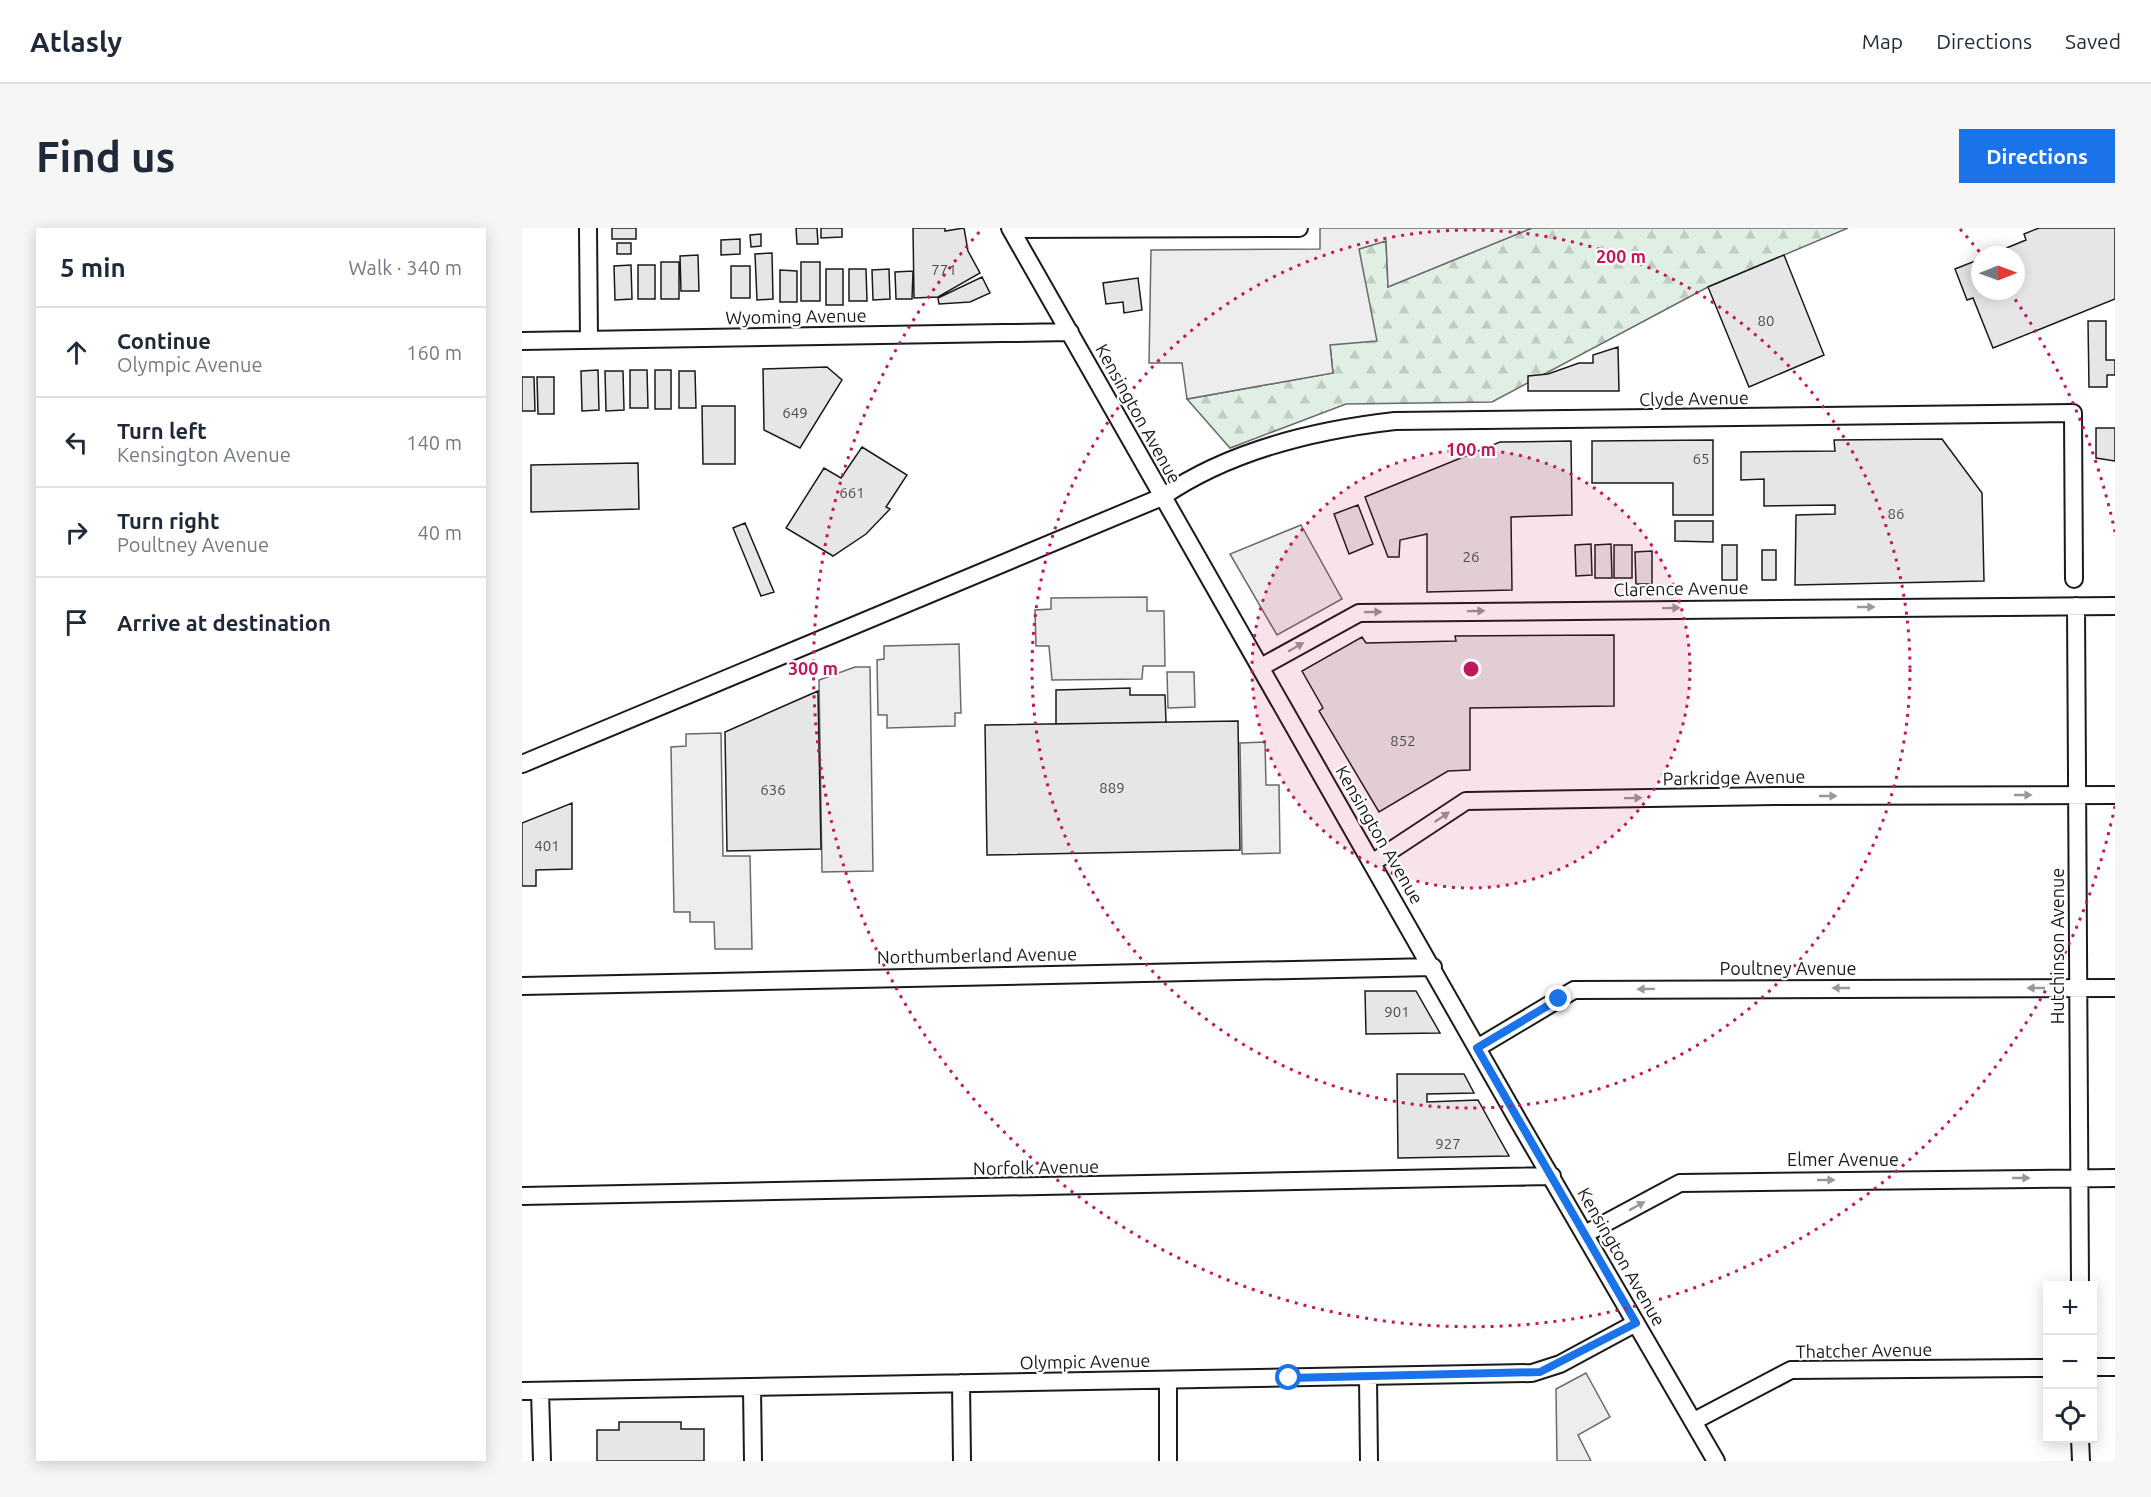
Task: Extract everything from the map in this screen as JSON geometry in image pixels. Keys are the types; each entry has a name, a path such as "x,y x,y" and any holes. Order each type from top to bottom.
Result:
{"street":[{"path":"588,228 590,340"},
{"path":"1011,229 1299,230 1299,228"},
{"name":"Kensington Avenue","path":"1011,229 1477,1048 1716,1461"},
{"name":"Wyoming Avenue","path":"522,341 1070,332"},
{"name":"Clyde Avenue","path":"1162,497 1184,481 1246,454 1350,426 1395,421 2073,413 2074,579"},
{"path":"522,764 1162,497"},
{"name":"Hutchinson Avenue","path":"2076,606 2079,1281"},
{"name":"Clarence Avenue","path":"1261,668 1359,613 2115,606"},
{"name":"Parkridge Avenue","path":"1372,863 1466,801 1775,796 2115,795"},
{"name":"Northumberland Avenue","path":"522,986 1433,968"},
{"name":"Poultney Avenue","path":"1477,1048 1574,990 2115,988"},
{"name":"Norfolk Avenue","path":"522,1196 1551,1176"},
{"name":"Elmer Avenue","path":"1586,1234 1680,1183 2115,1178"},
{"name":"Olympic Avenue","path":"522,1391 1540,1372 1636,1323"},
{"path":"2097,1367 2115,1367"},
{"name":"Thatcher Avenue","path":"1694,1421 1791,1370 2043,1368"},
{"path":"1368,1377 1369,1461"},
{"path":"1168,1380 1168,1461"},
{"path":"961,1383 962,1461"},
{"path":"752,1387 753,1461"},
{"path":"540,1391 542,1461"},
{"path":"2080,1443 2080,1461"}],"green space":[{"path":"1532,228 1848,228 1708,287 1492,402 1346,404 1230,448 1187,399 1333,373 1330,345 1359,249 1386,240 1388,287"}],"shaded area":[{"path":"1320,228 1532,228 1388,287 1386,241 1359,249 1377,341 1330,345 1333,373 1187,399 1182,363 1149,363 1151,250 1320,249"},
{"path":"1301,525 1342,599 1277,635 1230,554"},
{"path":"1147,597 1147,611 1164,611 1165,666 1143,666 1142,679 1052,680 1049,646 1036,646 1035,610 1051,609 1051,598"},
{"path":"959,644 961,713 955,713 955,726 887,728 887,715 878,715 877,660 884,659 884,646"},
{"path":"855,667 870,667 873,871 822,872 819,680"},
{"path":"1167,672 1194,672 1195,707 1168,708"},
{"path":"721,733 723,856 750,856 752,949 715,949 714,922 690,922 690,912 674,912 671,747 686,746 686,734"},
{"path":"1265,742 1266,785 1279,785 1280,853 1242,854 1240,743"},
{"path":"1586,1373 1610,1417 1578,1435 1591,1461 1557,1461 1556,1389"}],"building":[{"path":"612,228 636,228 636,239 612,239"},
{"path":"796,228 817,228 818,244 797,244"},
{"path":"821,228 842,228 842,237 821,238"},
{"path":"913,228 945,228 945,231 964,228 968,251 980,273 938,297 914,298"},
{"path":"2039,228 2115,228 2115,299 1993,348 1974,300 2025,300 2025,246 2011,246 2026,240 2024,234"},
{"path":"761,234 761,246 751,247 750,235"},
{"path":"740,239 740,254 721,255 721,240"},
{"path":"617,243 631,243 631,254 617,254"},
{"path":"772,253 773,299 757,300 755,254"},
{"path":"698,255 699,291 681,291 680,256"},
{"path":"1784,255 1824,355 1749,387 1708,287"},
{"path":"661,262 679,262 679,299 661,299"},
{"path":"801,262 820,262 820,301 801,301"},
{"path":"1971,263 1971,299 1967,300 1955,269"},
{"path":"631,265 632,299 615,300 614,266"},
{"path":"638,265 655,265 655,299 638,299"},
{"path":"731,266 750,266 750,298 731,298"},
{"path":"826,269 843,269 843,305 826,305"},
{"path":"849,269 866,269 867,301 849,301"},
{"path":"889,269 890,299 873,300 872,270"},
{"path":"780,270 797,271 797,302 780,302"},
{"path":"913,271 912,299 896,299 895,272"},
{"path":"982,277 990,293 970,302 939,304 938,298"},
{"path":"1138,278 1142,310 1124,313 1123,302 1106,304 1103,283"},
{"path":"2088,321 2106,321 2106,360 2115,360 2115,375 2107,375 2107,387 2089,387"},
{"path":"1618,347 1619,391 1528,391 1528,376 1548,374 1579,363 1593,363 1593,355"},
{"path":"827,367 842,380 800,448 764,430 763,369"},
{"path":"598,370 599,410 582,411 581,371"},
{"path":"630,370 647,370 648,408 630,408"},
{"path":"655,370 671,370 671,409 655,409"},
{"path":"605,371 623,371 624,410 606,411"},
{"path":"679,371 695,371 696,408 679,408"},
{"path":"522,377 534,377 535,411 522,411"},
{"path":"537,377 554,377 554,414 538,414"},
{"path":"702,406 735,406 735,464 703,464"},
{"path":"2096,428 2115,428 2115,461 2096,458"},
{"path":"1942,439 1982,493 1984,581 1795,585 1796,515 1835,514 1835,505 1764,506 1764,479 1741,480 1741,452 1835,451 1834,440"},
{"path":"1713,440 1713,515 1673,515 1673,483 1592,483 1592,441"},
{"path":"1571,441 1572,515 1511,517 1512,590 1427,592 1427,534 1400,540 1399,557 1388,557 1365,497 1500,442"},
{"path":"862,447 907,475 886,507 890,509 866,534 833,556 786,528 824,468 841,478"},
{"path":"638,463 639,509 531,512 531,465"},
{"path":"1358,505 1373,544 1349,554 1334,514"},
{"path":"1675,521 1713,521 1713,542 1675,541"},
{"path":"745,523 774,592 761,596 733,528"},
{"path":"1591,544 1592,575 1576,576 1575,545"},
{"path":"1611,544 1612,578 1595,578 1595,545"},
{"path":"1614,545 1632,545 1632,578 1614,578"},
{"path":"1722,545 1737,545 1737,580 1722,580"},
{"path":"1762,550 1776,550 1776,580 1762,580"},
{"path":"1652,551 1652,584 1636,584 1635,552"},
{"path":"1614,635 1614,706 1470,708 1470,770 1448,771 1379,812 1319,711 1323,708 1302,671 1362,637 1366,643 1456,641 1455,636"},
{"path":"1130,688 1130,695 1165,695 1166,722 1056,724 1056,690"},
{"path":"818,691 821,849 727,851 725,732"},
{"path":"1238,721 1240,850 987,855 985,725"},
{"path":"572,803 572,869 536,870 536,886 522,886 522,823"},
{"path":"1365,991 1416,991 1440,1033 1366,1034"},
{"path":"1397,1074 1464,1074 1474,1093 1427,1094 1427,1102 1478,1100 1509,1156 1398,1158"},
{"path":"619,1422 681,1422 681,1429 704,1429 704,1461 597,1461 597,1430 619,1430"}],"route":[{"path":"1289,1378 1547,1371 1636,1323 1477,1048 1559,999"}]}
